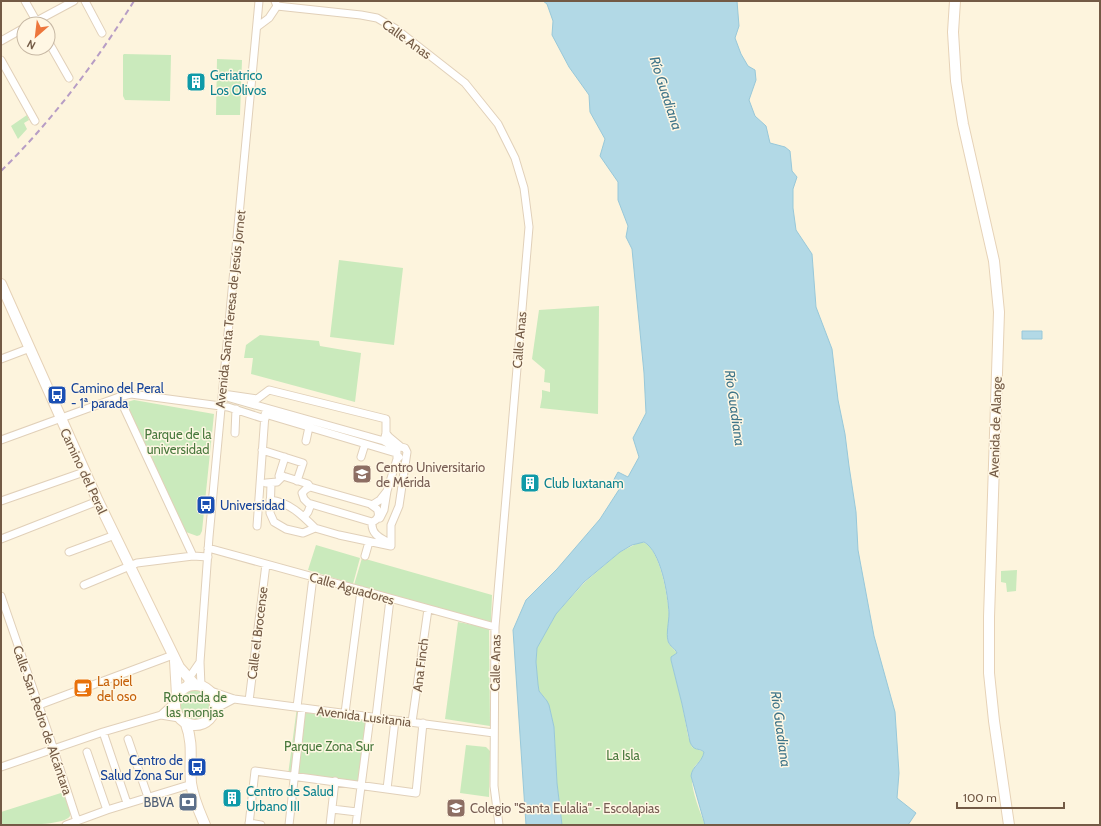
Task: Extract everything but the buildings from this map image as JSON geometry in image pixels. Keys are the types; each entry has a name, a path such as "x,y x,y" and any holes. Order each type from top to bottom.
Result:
{"street":[{"path":"25,1 32,16"},
{"path":"47,16 74,1"},
{"path":"84,1 102,33"},
{"name":"Avenida Santa Teresa de Jesús Jornet","path":"196,685 200,662 208,548 259,1"},
{"name":"Avenida de Alange","path":"954,1 953,32 957,88 963,124 994,261 999,312 988,618 989,673 994,721 1009,825"},
{"path":"257,27 269,18 276,4"},
{"name":"Calle Anas","path":"276,4 377,18 396,29 465,83 498,124 515,158 524,188 529,227 495,627 494,786 499,825"},
{"path":"1,41 16,33"},
{"path":"56,56 69,78"},
{"path":"2,64 35,121"},
{"name":"Camino del Peral","path":"1,284 84,472 130,567 179,667 196,685"},
{"path":"1,359 30,348"},
{"path":"223,394 257,399 269,390 386,419 386,433 384,441"},
{"path":"1,440 131,394 222,406 265,419"},
{"path":"223,394 230,398 384,441 397,449 397,456 381,517 373,522 311,504 304,499 302,493 310,487"},
{"path":"261,396 260,401 263,407"},
{"path":"119,397 194,556"},
{"path":"235,433 236,409"},
{"path":"257,526 260,484 260,453 265,414 365,444 397,456"},
{"path":"306,440 309,427"},
{"path":"386,433 401,447 405,448 407,452 399,506 391,525 391,544"},
{"path":"361,457 365,444"},
{"path":"397,456 401,454 401,447"},
{"path":"260,453 285,457 303,464 298,481"},
{"path":"285,457 279,476 308,484 310,487 372,505 378,512 377,519 373,522 373,531 377,536 391,544"},
{"path":"1,501 84,472"},
{"path":"252,484 270,484 277,482 283,476"},
{"path":"270,484 270,513 274,522 286,529 303,533 315,528"},
{"path":"372,505 380,500 387,491"},
{"path":"270,500 290,506 315,528 369,542 391,546 391,544"},
{"path":"1,539 98,501"},
{"path":"304,517 311,504"},
{"path":"69,552 115,535"},
{"path":"365,556 369,542"},
{"name":"Calle Aguadores","path":"208,548 495,627"},
{"path":"84,585 137,563 194,556 208,557"},
{"name":"Calle el Brocense","path":"249,701 266,564"},
{"path":"289,825 313,577"},
{"path":"345,713 361,590"},
{"name":"Calle San Pedro de Alcántara","path":"1,596 4,614 39,705 77,821"},
{"path":"356,825 360,785 373,717 390,599"},
{"name":"Ana Finch","path":"412,722 428,609"},
{"path":"39,705 173,655"},
{"name":"Camino del Peral","path":"173,655 176,667 176,699"},
{"path":"1,767 102,732 161,715 176,699 196,685 200,662"},
{"path":"191,745 194,736 201,725 210,719 215,709 214,699 196,685"},
{"name":"Avenida Lusitania","path":"196,685 234,699 494,733"},
{"path":"176,699 175,710 183,721 191,745 192,784 196,805 205,825"},
{"path":"215,709 234,699"},
{"path":"161,715 183,721 191,725 201,725"},
{"path":"387,789 395,720"},
{"path":"262,825 249,824 255,771 295,775 416,793 423,724"},
{"path":"102,732 127,804"},
{"path":"128,739 148,797"},
{"path":"87,752 107,810"},
{"path":"330,825 335,781"},
{"path":"66,825 107,810 192,784"},
{"path":"332,808 357,812"}],"green space":[{"path":"124,54 171,55 170,101 125,100 123,96"},
{"path":"217,59 242,60 240,115 216,115"},
{"path":"27,115 29,120 24,123 27,129 18,139 11,126"},
{"path":"339,260 403,268 394,345 330,337"},
{"path":"599,306 598,414 540,408 542,390 550,392 550,383 544,382 545,370 532,359 539,310"},
{"path":"260,335 319,341 320,346 361,353 355,402 251,374 253,358 244,358 246,345"},
{"name":"Parque de la universidad","path":"134,400 214,414 202,531 200,535 197,536 186,532 124,403"},
{"name":"La Isla","path":"640,542 647,544 652,551 661,572 667,595 669,613 667,639 669,644 677,653 671,660 688,736 692,747 704,752 702,758 693,770 692,783 695,798 705,825 562,825 557,783 554,727 549,706 539,691 536,662 537,648 556,614 585,582 620,552"},
{"path":"316,545 360,558 353,584 308,570"},
{"path":"362,558 492,595 491,622 354,585"},
{"path":"1017,570 1016,591 1007,592 1006,583 1001,582 1001,571"},
{"path":"458,622 489,628 490,726 445,719"},
{"name":"Rotonda de las monjas","path":"195,690 201,691 209,699 209,711 201,719 195,720 189,719 181,711 180,705 181,699 189,691"},
{"name":"Parque Zona Sur","path":"297,707 370,717 360,785 288,775"},
{"path":"466,745 486,747 490,751 489,797 460,793"},
{"path":"64,792 70,811 70,816 66,819 59,822 49,823 1,825 1,812"}],"water":[{"name":"Río Guadiana","path":"543,1 737,1 739,26 735,38 741,54 748,66 755,70 756,80 749,100 755,116 766,126 770,143 785,147 790,151 792,171 797,177 793,189 793,208 796,230 812,254 816,307 832,349 838,400 845,434 856,512 858,550 874,636 895,712 899,773 897,798 916,813 908,825 705,825 691,776 704,752 693,747 690,742 671,660 671,657 677,653 667,638 669,613 665,585 655,554 644,542 632,545 620,552 584,582 556,614 537,648 536,662 539,691 549,705 554,727 557,783 562,825 526,825 513,630 526,600 557,569 600,519 620,488 612,483 618,472 628,477 639,457 633,438 646,413 644,373 632,249 626,237 628,226 618,200 618,182 600,156 605,139 590,112 589,95 569,67 552,35 553,21 547,4"},
{"path":"1022,331 1042,331 1042,339 1022,339"}],"railway":[{"path":"1,171 38,132 72,90 89,68 134,1"}],"place":[{"name":"Geriatrico Los Olivos","path":"196,82"},
{"name":"Camino del Peral - 1ª parada","path":"57,395"},
{"name":"Centro Universitario de Mérida","path":"362,474"},
{"name":"Club Iuxtanam","path":"530,483"},
{"name":"Universidad","path":"206,505"},
{"name":"La piel del oso","path":"83,688"},
{"name":"Centro de Salud Zona Sur","path":"197,767"},
{"name":"Centro de Salud Urbano III","path":"232,798"},
{"name":"BBVA","path":"188,802"},
{"name":"Colegio \"Santa Eulalia\" - Escolapias","path":"456,808"}]}
